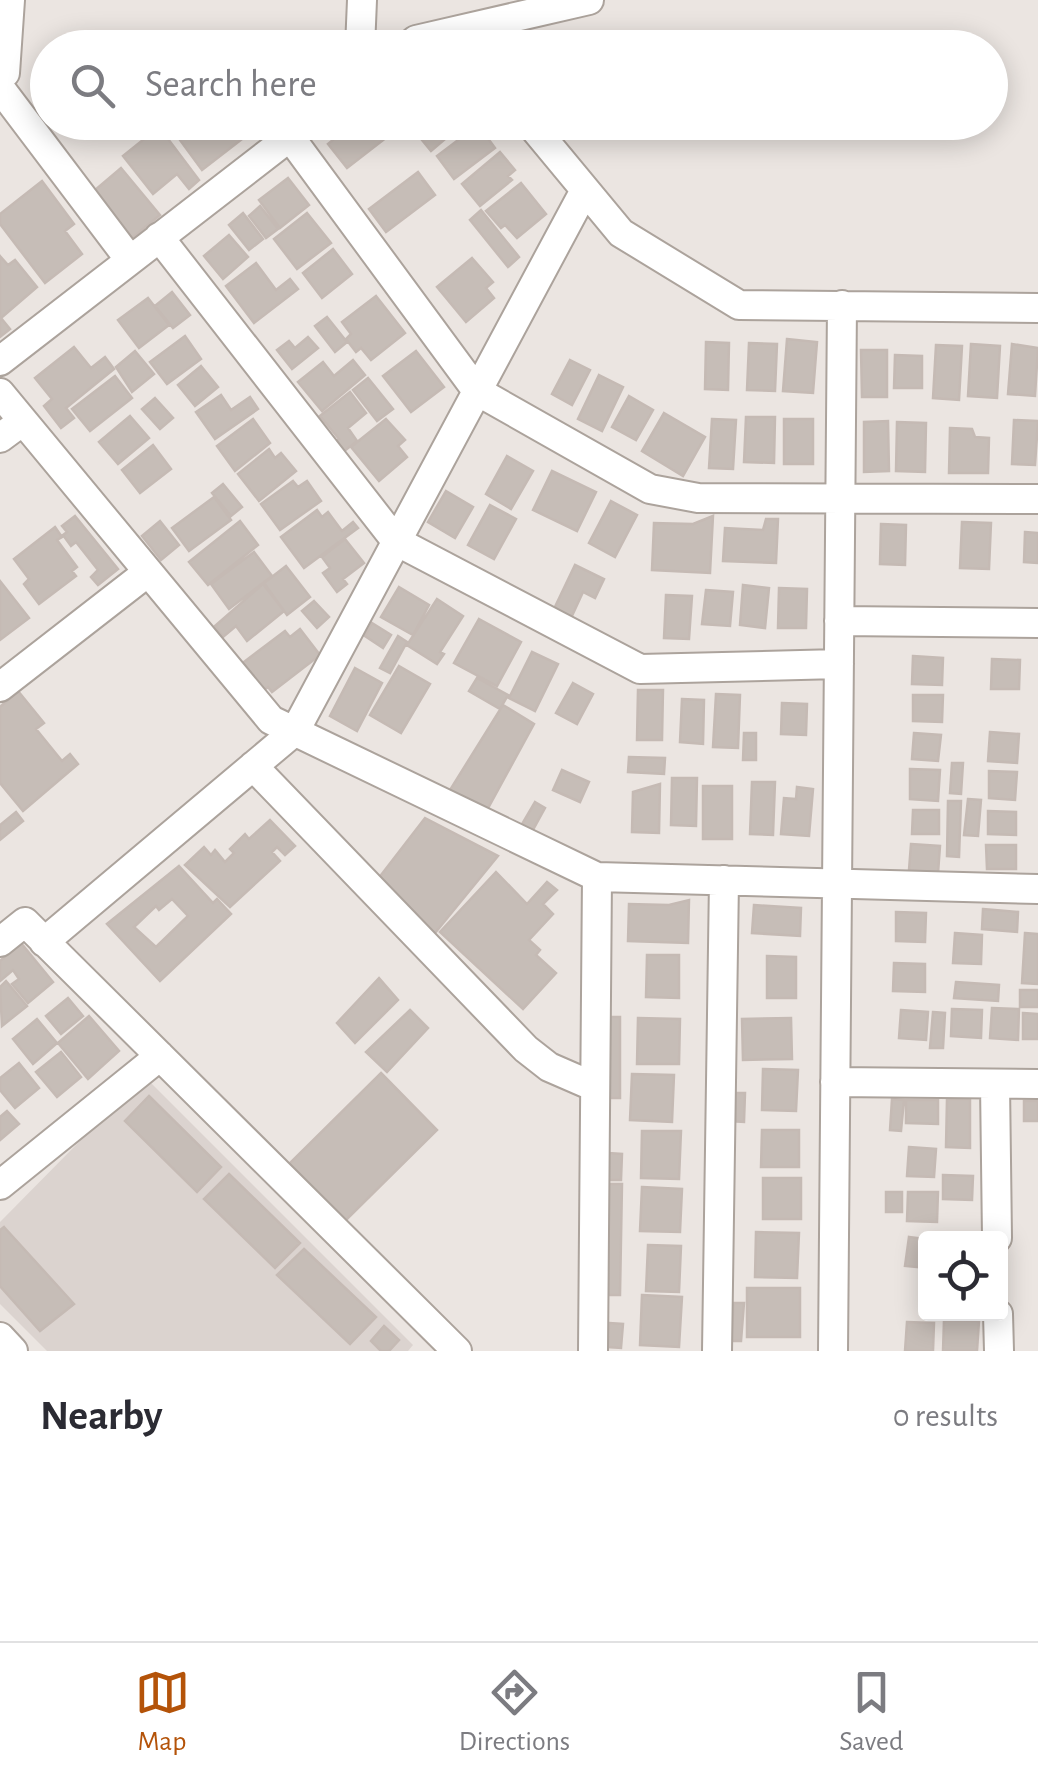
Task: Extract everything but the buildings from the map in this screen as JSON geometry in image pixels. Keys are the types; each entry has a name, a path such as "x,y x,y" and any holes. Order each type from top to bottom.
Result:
{"street":[{"path":"361,30 362,0"},
{"path":"493,30 589,0"},
{"path":"0,77 4,73 7,3"},
{"path":"0,88 30,128"},
{"path":"19,113 30,111"},
{"path":"39,140 130,260"},
{"path":"0,361 287,140"},
{"path":"307,140 477,391 650,489 698,498 1038,498"},
{"path":"544,140 621,234 739,305 1038,308"},
{"path":"44,942 294,731 585,190"},
{"path":"160,238 396,541 640,669 839,664"},
{"path":"833,1351 842,304"},
{"path":"0,393 271,720 597,877 1038,889"},
{"path":"0,438 23,421"},
{"path":"0,686 148,572"},
{"path":"839,621 1038,622"},
{"path":"253,766 526,1048 550,1067 595,1087"},
{"path":"592,1351 597,877"},
{"path":"717,1351 724,880"},
{"path":"0,942 24,922 449,1349"},
{"path":"0,1185 160,1056"},
{"path":"835,1082 1038,1084"},
{"path":"995,1084 997,1231"},
{"path":"998,1321 999,1351"},
{"path":"0,1337 13,1351"}],"shaded area":[{"path":"144,1076 413,1345 408,1351 47,1351 0,1304 0,1222"}]}
